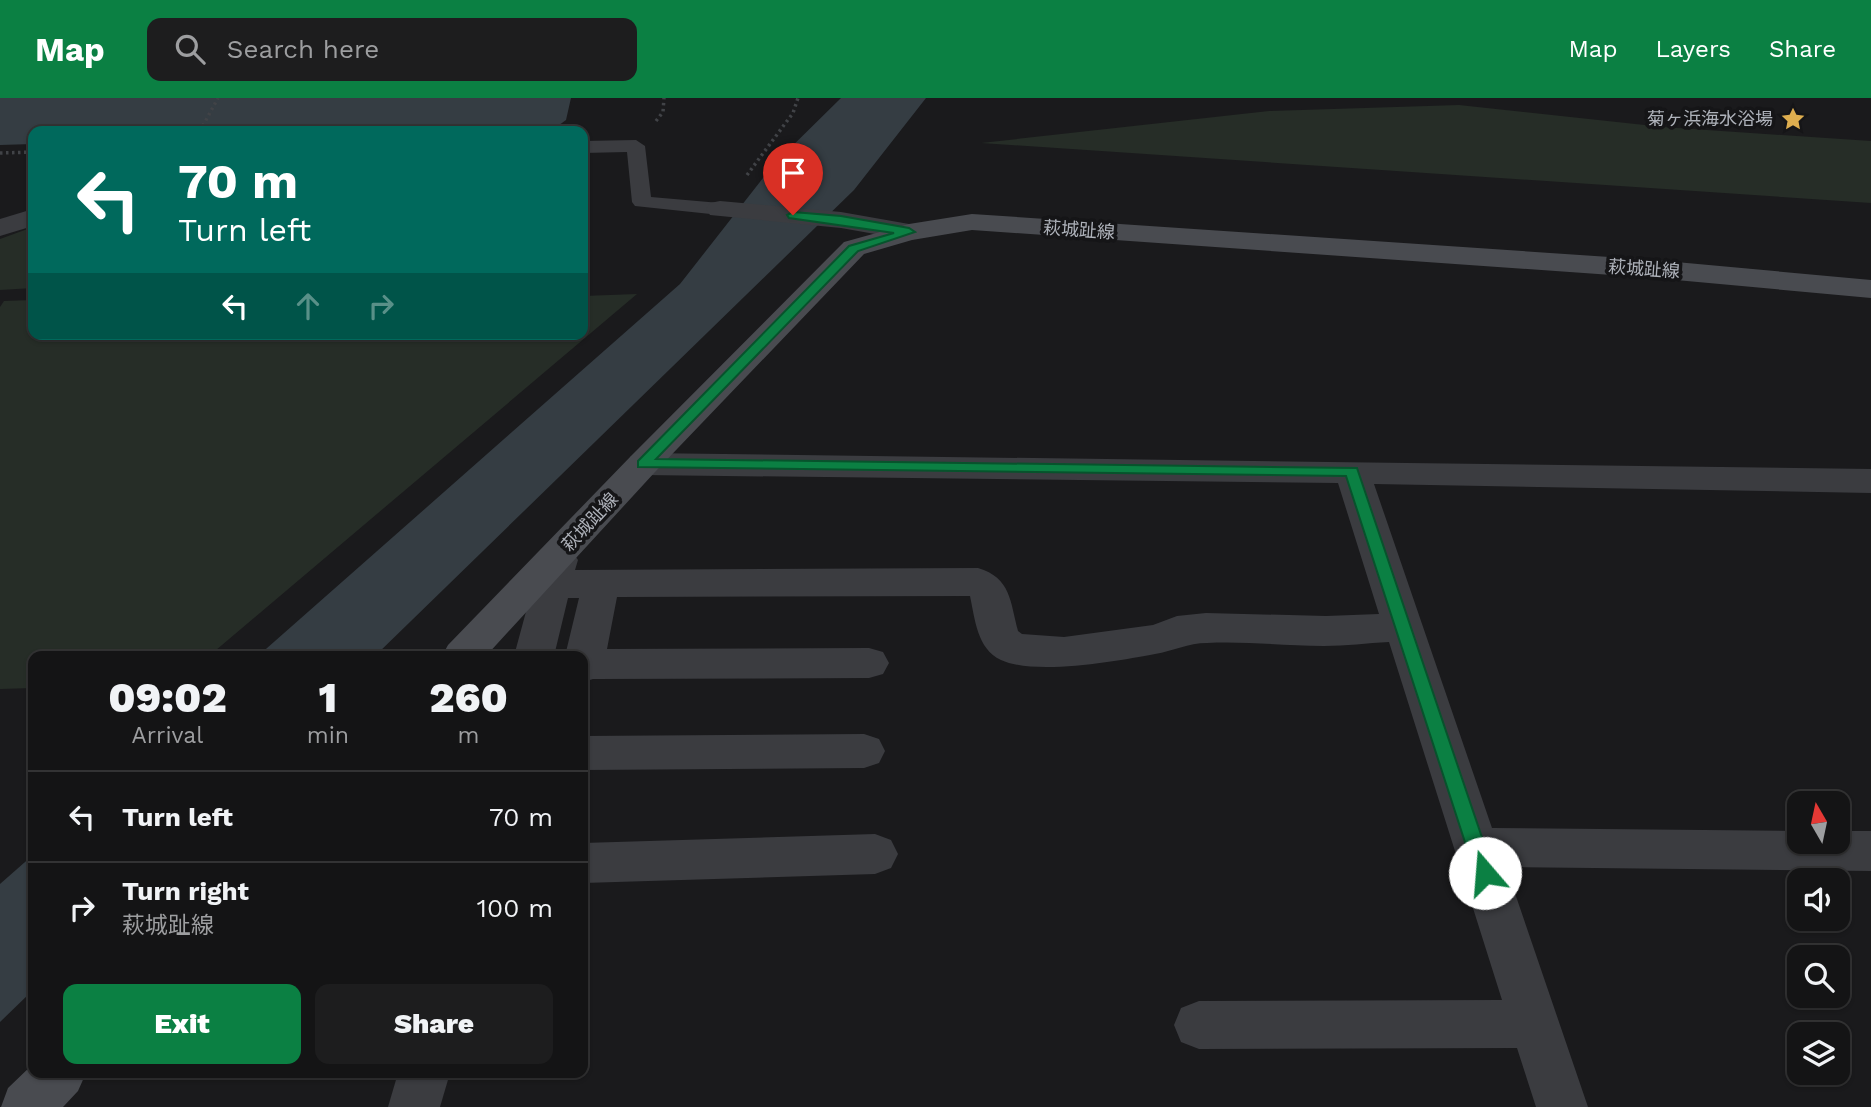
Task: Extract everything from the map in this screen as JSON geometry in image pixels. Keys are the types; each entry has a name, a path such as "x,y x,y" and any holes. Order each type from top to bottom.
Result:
{"main road":[{"name":"萩城趾線","path":"467,651 557,568 643,464 853,248 909,232 972,222 1640,268 1871,289"},
{"path":"27,1107 55,1078"}],"street":[{"path":"716,208 841,220 909,232"},
{"path":"0,228 28,219"},
{"path":"643,464 1352,471 1871,481"},
{"path":"1352,471 1562,1107"},
{"path":"535,651 557,568 601,584 978,582 987,587 1000,639 1014,649 1064,652 1157,639 1177,631 1206,628 1326,631 1403,627"},
{"path":"586,651 601,584"},
{"path":"588,666 869,663"},
{"path":"588,753 864,751"},
{"path":"1476,847 1871,850"},
{"path":"588,863 876,854"},
{"path":"1199,1025 1535,1024"},
{"path":"414,1107 423,1078"}],"lane":[{"path":"588,147 636,146 642,202 716,208"}],"path":[{"path":"203,126 218,98"},
{"path":"716,208 763,156 793,113 798,98"},
{"path":"0,153 28,152"}],"shaded area":[{"path":"0,98 571,98 566,120 558,126 28,126 28,144 0,145"},
{"path":"841,98 926,98 854,190 380,651 264,651 680,284 774,164"},
{"path":"1459,105 1663,127 1871,141 1871,203 981,143 1269,111"},
{"path":"28,229 28,288 0,290 0,239"},
{"path":"637,294 588,335 588,296"},
{"path":"28,300 28,340 583,340 215,651 28,651 28,688 0,689 0,307 4,301"},
{"path":"28,859 28,995 0,1022 0,884"}],"place":[{"name":"菊ヶ浜海水浴場","path":"1793,119"}],"route":[{"path":"793,215 909,232 853,248 643,464 1352,471 1485,873"}]}
